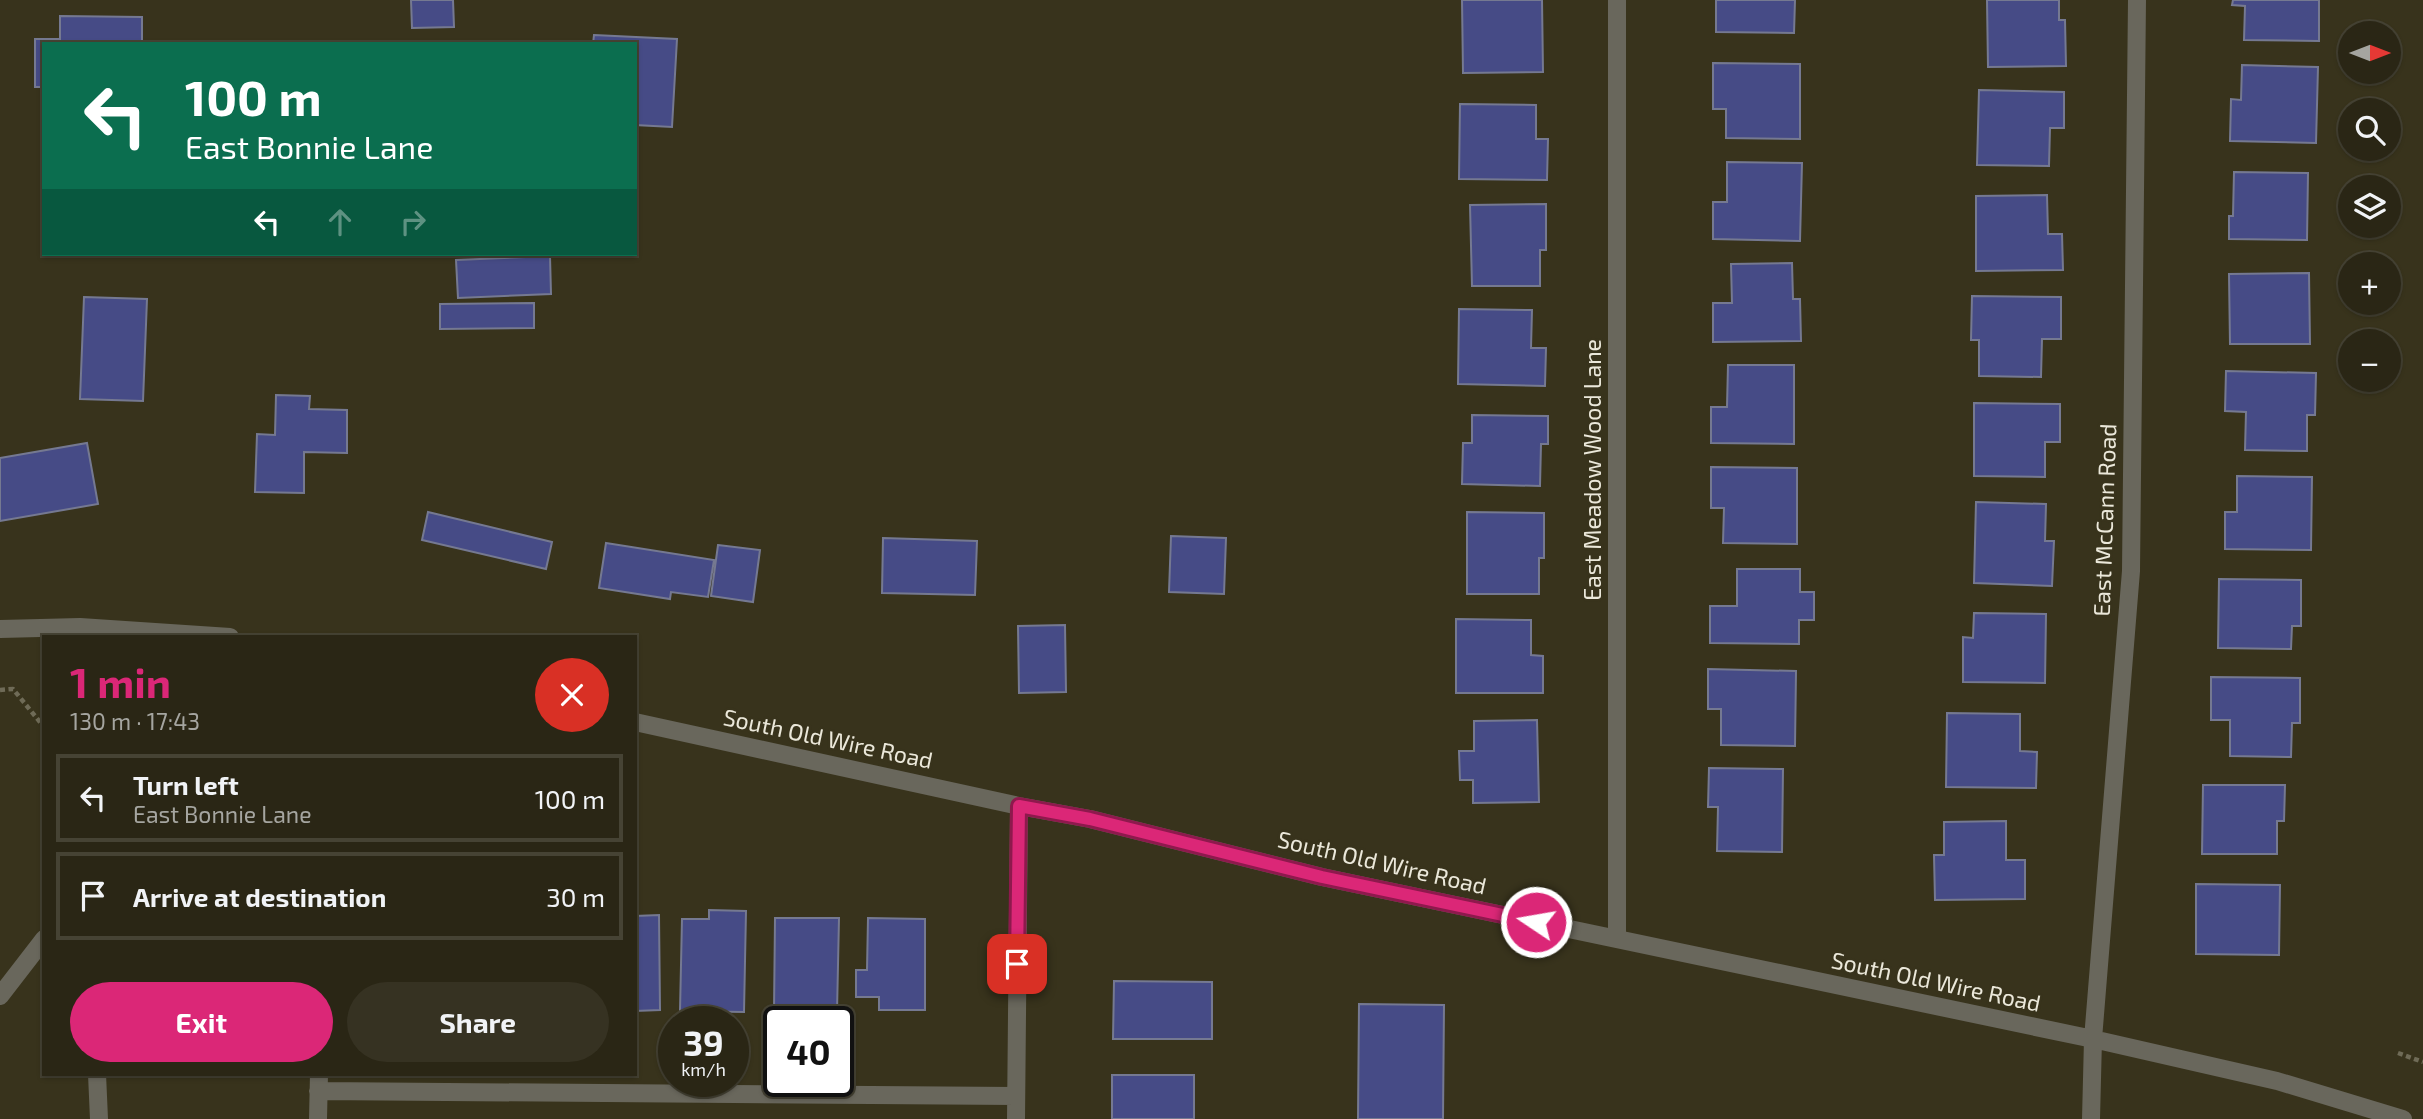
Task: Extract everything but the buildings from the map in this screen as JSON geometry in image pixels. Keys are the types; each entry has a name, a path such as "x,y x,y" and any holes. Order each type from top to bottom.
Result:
{"street":[{"name":"East Meadow Wood Lane","path":"1617,939 1618,0"},
{"name":"East McCann Road","path":"2091,1119 2093,1039 2131,570 2137,0"},
{"path":"0,629 170,635"},
{"name":"South Old Wire Road","path":"637,722 1090,819 1322,877 2093,1039 2277,1081 2403,1119"},
{"path":"1016,1119 1019,806"},
{"path":"0,996 42,942"},
{"path":"97,1076 99,1119"},
{"path":"318,1119 318,1083 1016,1096"}],"path":[{"path":"0,690 13,689 42,725"},
{"path":"2398,1053 2423,1062"}],"route":[{"path":"1017,964 1019,806 1090,819 1322,877 1536,922"}]}
